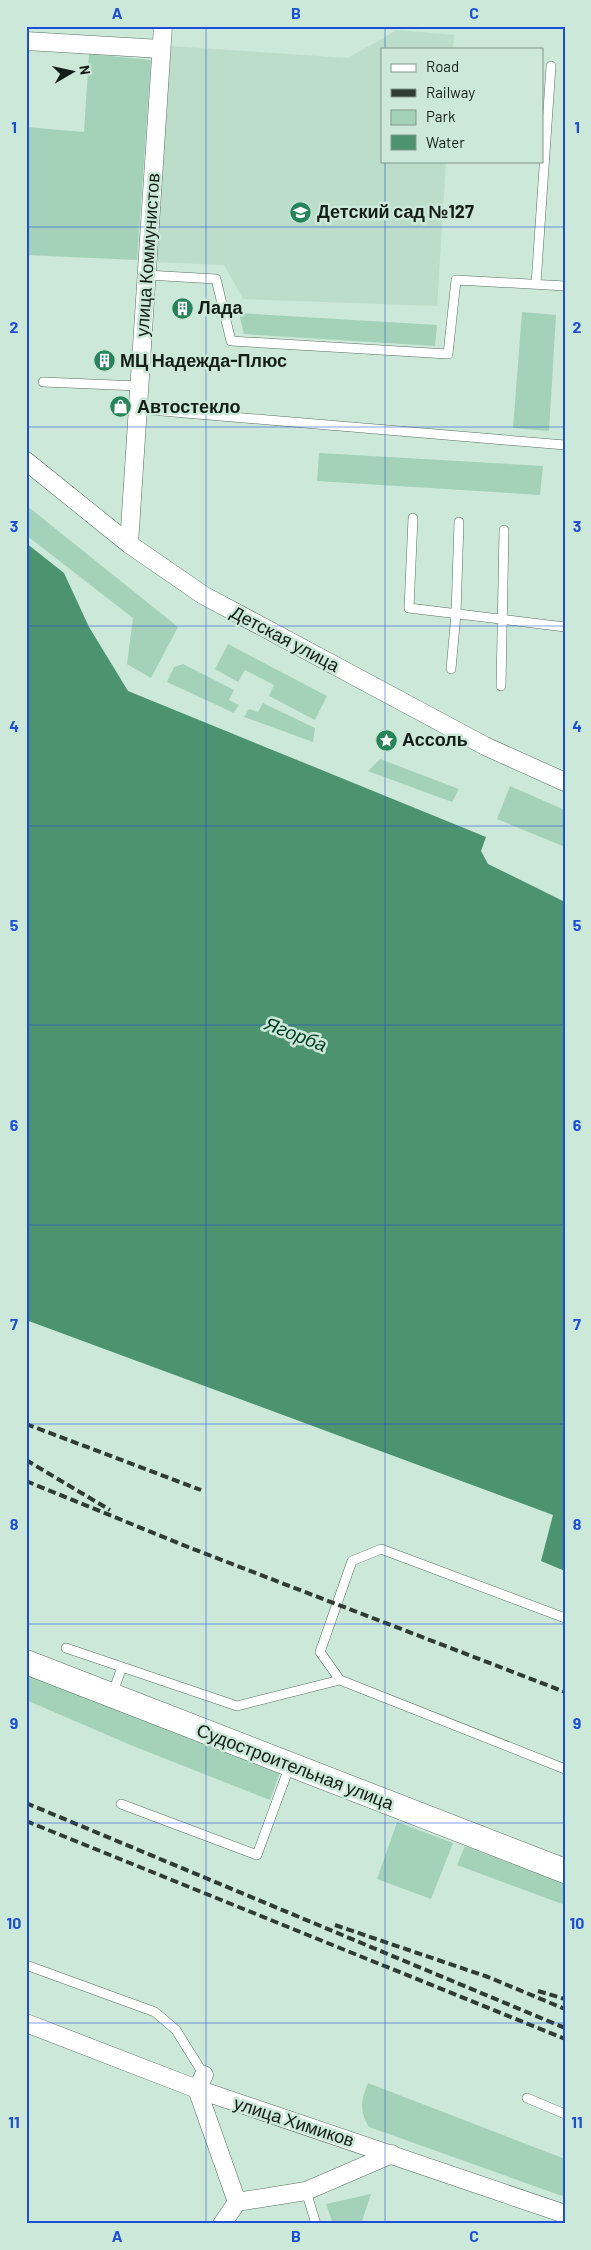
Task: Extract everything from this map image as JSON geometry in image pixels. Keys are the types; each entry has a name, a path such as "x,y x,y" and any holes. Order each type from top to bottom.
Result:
{"main road":[{"name":"Судостроительная улица","path":"26,1662 565,1871"}],"street":[{"name":"улица Коммунистов","path":"129,544 163,26"},
{"path":"26,41 161,49"},
{"name":"Детская улица","path":"26,461 129,544 203,596 485,746 565,782"},
{"name":"улица Химиков","path":"26,2023 200,2082 392,2154 565,2214"},
{"path":"200,2082 237,2202"},
{"path":"222,2224 237,2202 306,2191 392,2154"}],"lane":[{"path":"536,284 551,66"},
{"path":"147,275 216,279 231,341 448,354 456,280 565,286"},
{"path":"43,382 139,386"},
{"path":"138,409 565,445"},
{"path":"413,518 409,608 565,627"},
{"path":"451,669 456,614 459,522"},
{"path":"501,686 504,530"},
{"path":"565,1618 381,1549 352,1561 320,1652 340,1680 565,1769"},
{"path":"66,1648 237,1706 340,1680"},
{"path":"112,1695 122,1667"},
{"path":"121,1804 257,1855 290,1765"},
{"path":"26,1965 155,2012 176,2030 200,2082"},
{"path":"527,2098 565,2114"},
{"path":"306,2191 316,2224"}],"shaded area":[{"name":"Детский сад №127","path":"397,30 454,35 453,48 381,48 381,162 446,162 437,306 243,299 224,265 156,262 169,46 348,58"}],"green space":[{"path":"89,54 151,60 137,260 26,255 26,127 84,132"},
{"path":"522,312 556,315 549,431 513,428"},
{"path":"239,313 437,325 435,346 244,334"},
{"path":"319,453 543,466 540,495 317,481"},
{"path":"26,505 178,627 151,678 127,664 133,618 26,535"},
{"path":"228,644 327,696 315,720 269,696 274,685 245,670 238,682 215,669"},
{"path":"183,664 234,690 229,700 239,705 234,713 167,682 174,667"},
{"path":"263,703 315,728 313,742 244,717 249,709 258,712"},
{"path":"380,759 459,789 452,802 368,771"},
{"path":"510,786 565,810 565,847 497,819"},
{"path":"26,1673 280,1772 270,1800 133,1746 26,1700"},
{"path":"397,1822 453,1843 431,1899 377,1879"},
{"path":"465,1846 565,1884 565,1905 457,1865"},
{"path":"368,2083 565,2159 565,2197 369,2127 362,2111"},
{"path":"371,2194 361,2224 333,2224 326,2204"}],"water":[{"name":"Ягорба","path":"26,543 64,573 89,627 128,691 486,837 481,851 488,864 565,902 565,1571 541,1561 553,1515 26,1320"}],"railway":[{"path":"26,1424 201,1490"},
{"path":"26,1460 110,1510"},
{"path":"26,1481 188,1547 565,1692"},
{"path":"26,1803 565,2028"},
{"path":"26,1821 565,2039"},
{"path":"335,1925 488,1977 565,2009"},
{"path":"538,1991 565,1999"}],"place":[{"name":"Детский сад №127","path":"301,212"},
{"name":"Лада","path":"182,308"},
{"name":"МЦ Надежда-Плюс","path":"104,361"},
{"name":"Автостекло","path":"121,407"},
{"name":"Ассоль","path":"386,740"}]}
